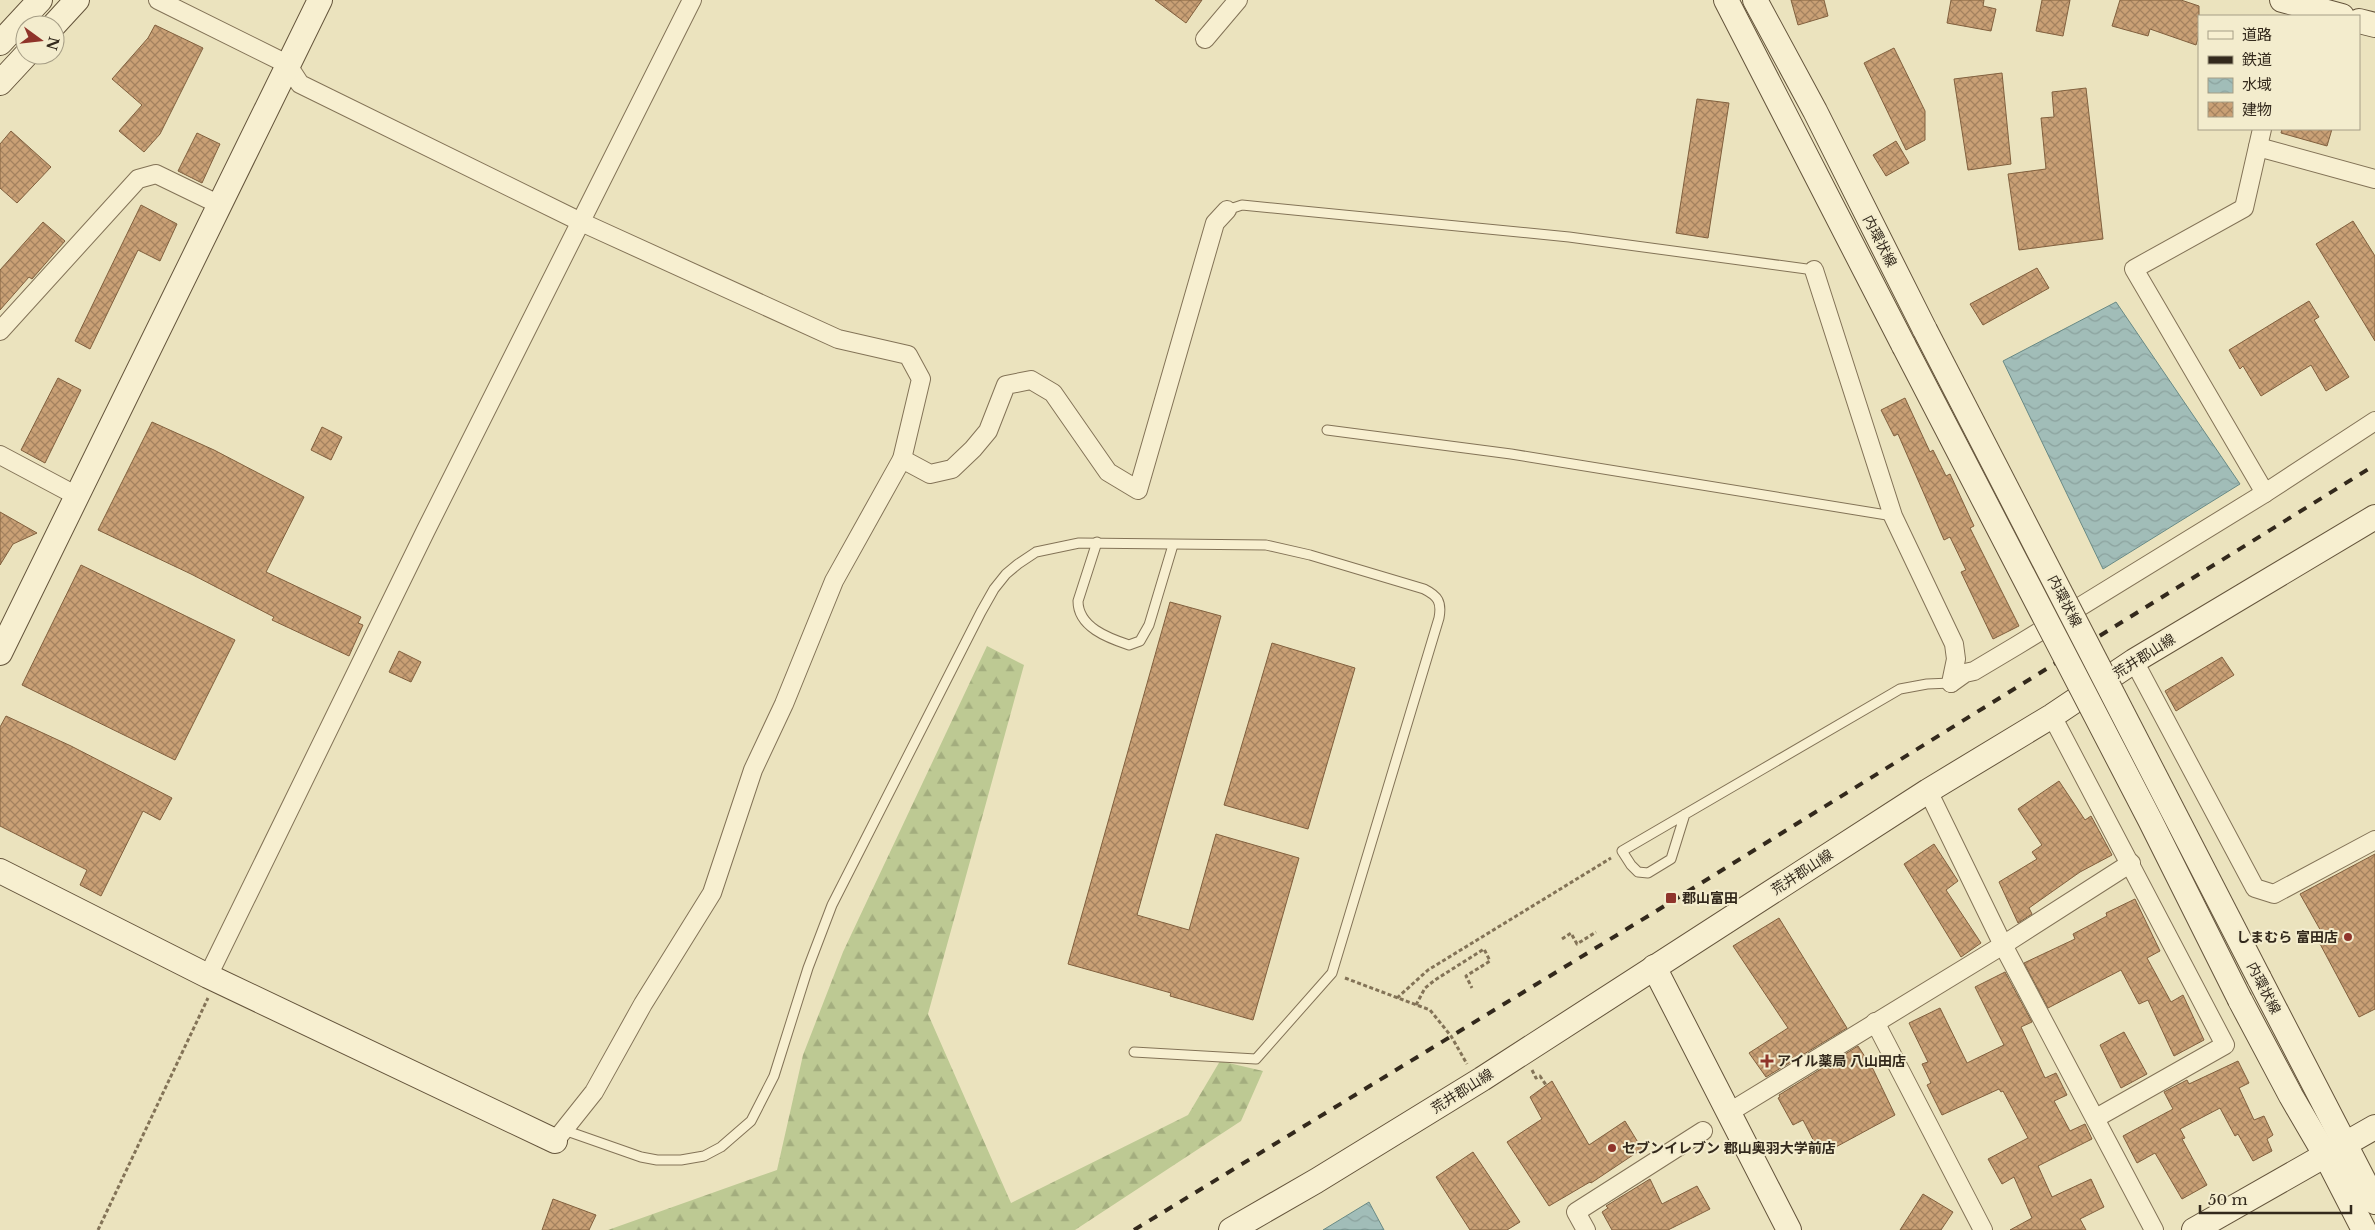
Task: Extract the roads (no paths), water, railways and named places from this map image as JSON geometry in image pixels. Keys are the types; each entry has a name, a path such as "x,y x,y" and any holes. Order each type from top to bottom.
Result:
{"street":[{"path":"0,43 40,0"},
{"path":"63,15 77,0"},
{"path":"0,870 212,977 559,1136 594,1092 643,1004 712,893 752,770 784,704 831,589 902,459 922,379 908,355 838,339 581,222 300,84 287,64 158,0"},
{"path":"0,652 9,612 77,496 320,0"},
{"path":"212,977 426,530 692,0"},
{"path":"1205,39 1238,0"},
{"name":"内環状線","path":"1726,0 2291,1096 2336,1150 2375,1202"},
{"name":"内環状線","path":"1755,0 1815,111 1925,330 2259,978 2336,1150"},
{"path":"2290,5 2337,15"},
{"path":"2360,21 2375,25"},
{"path":"0,83 17,65"},
{"path":"2262,130 2244,208 2134,269 2265,493"},
{"path":"2258,147 2375,179"},
{"path":"0,331 138,179 156,174 220,205"},
{"path":"902,459 930,474 952,469 988,431 1006,385 1031,380 1053,393 1108,472 1138,490 1214,223 1227,210"},
{"path":"1814,270 1893,516 1954,644 1956,659 1951,683"},
{"path":"1951,683 1965,673 1974,672 2265,493 2375,421"},
{"path":"0,456 77,496"},
{"name":"荒井郡山線","path":"1231,1230 1316,1181 1466,1089 1928,791 2052,716 2134,661 2375,517"},
{"path":"2134,661 2255,888 2274,894 2375,840"},
{"path":"2052,716 2131,863 2225,1045 2096,1118"},
{"path":"1928,791 2003,945 2154,1230"},
{"path":"1728,1113 2003,945 2131,863"},
{"path":"1654,967 1789,1230"},
{"path":"1875,1022 1983,1230"},
{"path":"2194,1230 2375,1128"},
{"path":"1586,1230 1576,1212 1703,1131"},
{"path":"2336,1150 2364,1230"}],"lane":[{"path":"1227,210 1242,205 1569,237 1814,270"},
{"path":"1327,430 1511,454 1893,516"},
{"path":"559,1136 657,1160 681,1160 704,1156 721,1147 751,1121 774,1076 808,968 832,905 966,640 994,589 1012,569 1036,552 1079,543 1097,542 1172,545 1266,545 1283,547 1424,589 1436,595 1440,601 1439,618 1332,972 1256,1059 1134,1052"},
{"path":"1097,542 1078,602 1078,609 1081,618 1095,630 1129,645 1140,641 1148,625 1172,545"},
{"path":"1685,814 1671,859 1648,873 1638,872 1622,851 1685,814 1900,689 1927,684 1951,683"}],"water":[{"path":"2116,302 2240,484 2103,569 2003,361"},
{"path":"1369,1202 1384,1230 1323,1230"}],"railway":[{"path":"1134,1230 1653,913 2375,465"}],"place":[{"name":"郡山富田","path":"1671,898"},
{"name":"しまむら 富田店","path":"2348,937"},
{"name":"アイル薬局 八山田店","path":"1767,1061"},
{"name":"セブンイレブン 郡山奥羽大学前店","path":"1612,1148"}]}
